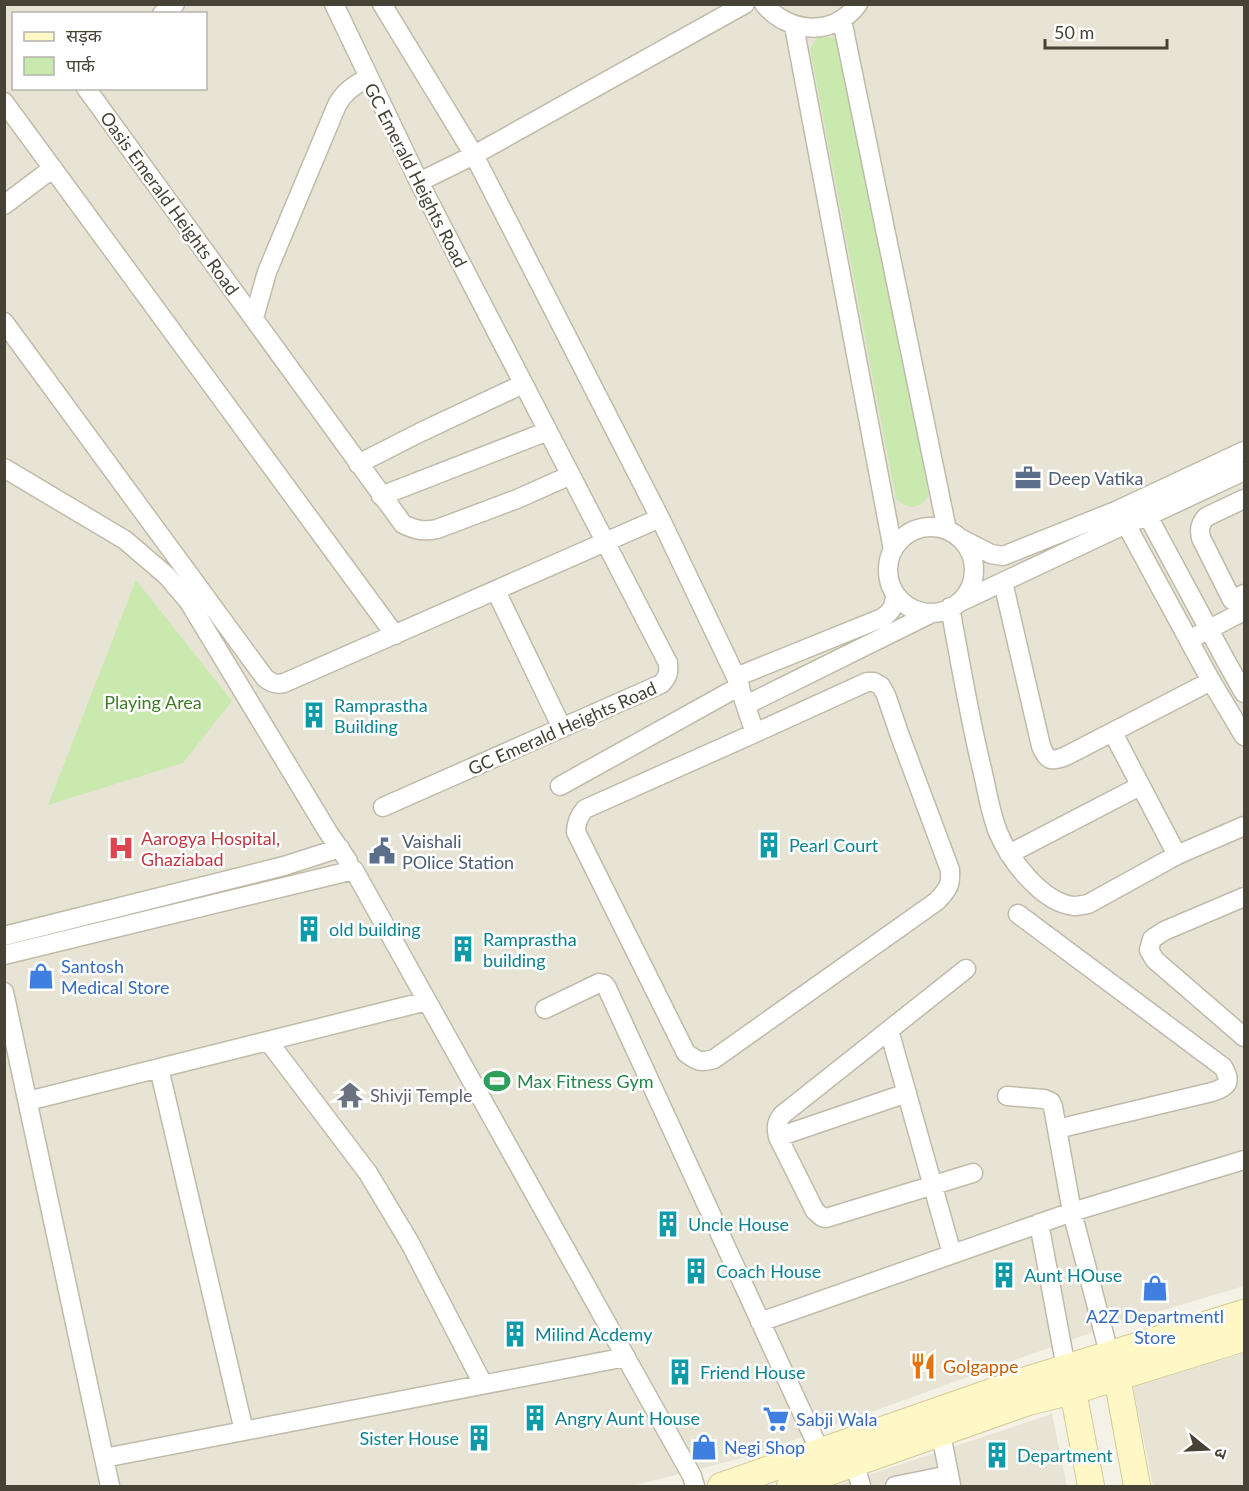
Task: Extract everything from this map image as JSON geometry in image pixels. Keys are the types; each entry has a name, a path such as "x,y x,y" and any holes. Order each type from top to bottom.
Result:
{"street":[{"path":"334,4 368,77"},
{"path":"382,4 474,155 660,518 738,682 755,734"},
{"path":"419,182 474,155 745,4"},
{"path":"764,4 770,12 786,23 810,28 827,26 842,20 858,4"},
{"path":"842,20 953,534 965,543 974,569 972,582 966,594 954,605"},
{"path":"794,26 893,550"},
{"name":"GC Emerald Heights Road","path":"254,318 267,272 337,105 349,89 368,77 419,182 668,663 669,673 661,684 383,807"},
{"name":"Oasis Emerald Heights Road","path":"87,90 254,318"},
{"path":"8,113 53,168 395,635"},
{"path":"4,205 53,168"},
{"path":"254,318 381,496 403,524 415,530 426,532 437,529 517,499 571,475"},
{"path":"4,322 270,682 284,683 660,518"},
{"path":"358,464 523,384"},
{"path":"381,496 548,431"},
{"path":"1144,508 1245,451"},
{"path":"4,468 125,540 167,576 189,602 344,855 284,866 4,936"},
{"path":"932,613 920,611 902,602 890,581 889,561 893,550 899,541 910,532 919,528 938,527 991,554 1003,556 1122,517 1245,471"},
{"path":"1245,499 1206,517 1201,522 1199,530 1232,600 1245,594"},
{"path":"1144,508 1245,693"},
{"path":"746,705 932,613 944,610 1003,582 1122,517"},
{"path":"1122,517 1211,681 1245,736"},
{"path":"1003,582 1041,746 1044,755 1049,759 1056,760 1113,733 1211,681"},
{"path":"496,591 562,728"},
{"path":"560,786 738,682 882,618 893,606 895,593"},
{"path":"954,605 970,719 998,831 1009,854 1030,880 1049,895 1063,903 1076,906 1088,904 1177,855 1245,826"},
{"path":"1189,640 1245,611"},
{"path":"867,682 874,682 881,686 950,870 950,880 947,890 937,901 714,1059 704,1062 695,1060 686,1053 576,832 576,824 585,809 755,734 867,682"},
{"path":"1113,733 1177,855"},
{"path":"1009,854 1140,786"},
{"path":"4,955 354,870 692,1476 695,1486"},
{"path":"1245,897 1164,931 1152,939 1149,950 1155,960 1245,1037"},
{"path":"1018,914 1223,1067 1228,1079 1222,1089 1212,1092 1057,1130"},
{"path":"966,969 782,1115 776,1128 778,1137 815,1211 826,1218 973,1173"},
{"path":"545,1008 599,983 604,984 607,988 824,1462 858,1475 941,1434 1029,1402 1069,1379 1113,1365 1245,1313"},
{"path":"4,992 110,1486"},
{"path":"28,1101 427,1001"},
{"path":"889,1030 952,1254"},
{"path":"268,1041 368,1173 411,1244 483,1384"},
{"path":"159,1068 244,1431"},
{"path":"778,1137 906,1093"},
{"path":"1007,1096 1044,1099 1050,1102 1072,1212 1113,1365 1137,1486"},
{"path":"760,1322 1039,1223 1245,1160"},
{"path":"1039,1223 1091,1486"},
{"path":"1113,1365 1245,1338"},
{"path":"104,1458 626,1357"},
{"path":"721,1486 824,1462 1020,1382 1069,1379"},
{"path":"894,1486 950,1481 941,1434"},
{"path":"790,1486 824,1462"}],"shaded area":[{"path":"5,5 1244,5 1244,1286 1110,1326 743,1458 632,1486 5,1486"},
{"path":"1244,1353 1244,1486 1153,1486 1133,1386"},
{"path":"1052,1414 1067,1486 835,1486"}],"green space":[{"path":"820,37 839,39 929,495 922,504 914,507 909,507 896,499 810,49"},
{"name":"Playing Area","path":"136,580 232,701 183,763 48,805"}],"place":[{"name":"Deep Vatika","path":"1028,478"},
{"name":"Ramprastha Building","path":"314,715"},
{"name":"Pearl Court","path":"769,845"},
{"name":"Aarogya Hospital, Ghaziabad","path":"121,848"},
{"name":"Vaishali POlice Station","path":"382,851"},
{"name":"old building","path":"309,929"},
{"name":"Ramprastha building","path":"463,949"},
{"name":"Santosh Medical Store","path":"41,976"},
{"name":"Max Fitness Gym","path":"497,1081"},
{"name":"Shivji Temple","path":"350,1095"},
{"name":"Uncle House","path":"668,1224"},
{"name":"Coach House","path":"696,1271"},
{"name":"Aunt HOuse","path":"1004,1275"},
{"name":"A2Z Departmentl Store","path":"1155,1288"},
{"name":"Milind Acdemy","path":"515,1334"},
{"name":"Golgappe","path":"923,1366"},
{"name":"Friend House","path":"680,1372"},
{"name":"Angry Aunt House","path":"535,1418"},
{"name":"Sabji Wala","path":"776,1419"},
{"name":"Sister House","path":"479,1438"},
{"name":"Negi Shop","path":"704,1447"},
{"name":"Department","path":"997,1455"}]}
